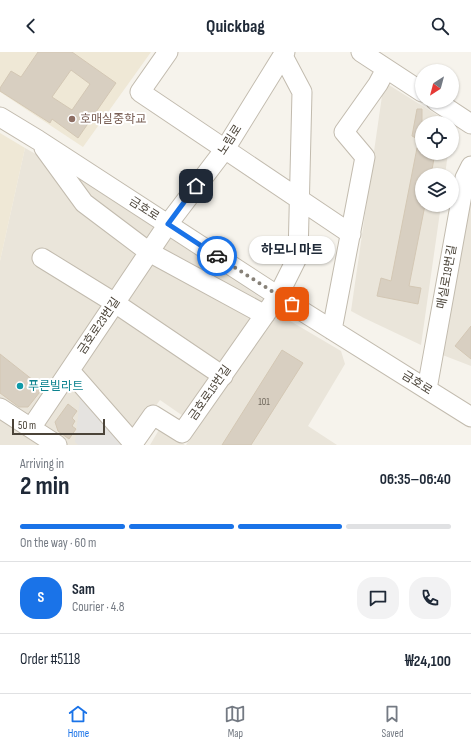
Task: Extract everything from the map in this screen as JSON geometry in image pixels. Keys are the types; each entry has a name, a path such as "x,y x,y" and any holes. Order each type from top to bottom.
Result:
{"street":[{"path":"168,52 140,92 351,234"},
{"path":"361,52 415,88"},
{"name":"노림로","path":"168,224 225,149 284,54"},
{"name":"금호로15번길","path":"133,444 153,415 182,433 278,296 298,256 302,92 284,54"},
{"path":"332,330 365,157 344,132 378,84 386,69"},
{"path":"447,108 471,124"},
{"name":"금호로","path":"0,117 38,140 278,296 471,417"},
{"path":"38,140 84,203 149,252 265,315"},
{"name":"매실로19번길","path":"427,389 465,178 471,166"},
{"name":"금호로23번길","path":"31,428 168,224"},
{"path":"42,258 115,303 223,376"},
{"path":"70,371 133,444"},
{"path":"0,408 57,445"}],"shaded area":[{"name":"호매실중학교","path":"0,52 151,52 83,147 0,92"},
{"path":"384,82 415,101 415,108 426,108 439,116 415,116 415,160 447,160 446,168 415,168 415,212 440,212 421,345 351,311"},
{"path":"0,133 25,148 0,261"},
{"path":"25,148 82,180 264,300 186,418 160,400 132,439 125,445 0,445 0,261"},
{"path":"471,187 471,366 440,354"},
{"path":"275,312 341,351 345,364 308,426 337,445 186,445"},
{"path":"87,390 122,444 121,445 78,445 75,442 80,399"},
{"path":"160,428 185,445 150,445"}],"building":[{"path":"38,52 72,52 116,83 78,138 52,119 50,123 0,91 0,88 11,71 21,77","holes":["71,70 90,84 72,110 52,97"]},
{"path":"417,109 422,109 422,116 416,116"},
{"path":"415,120 415,138 412,136"},
{"path":"415,158 415,160 434,160 432,168 415,168 415,212 424,212 409,286 421,288 418,304 377,296 381,278 391,281"},
{"path":"471,326 471,359 455,346"},
{"path":"282,350 303,363 251,445 222,445"},
{"name":"푸른빌라트","path":"0,354 43,388 28,407 19,407 0,393"},
{"path":"68,404 77,411 72,418 75,421 72,426 76,429 69,439 58,431 55,422"}],"way so far":[{"path":"217,256 292,304"}],"place":[{"name":"호매실중학교","path":"72,119"},
{"name":"하모니 마트","path":"292,304"},
{"name":"푸른빌라트","path":"20,386"}],"route":[{"path":"196,186 168,224 217,256"}]}
